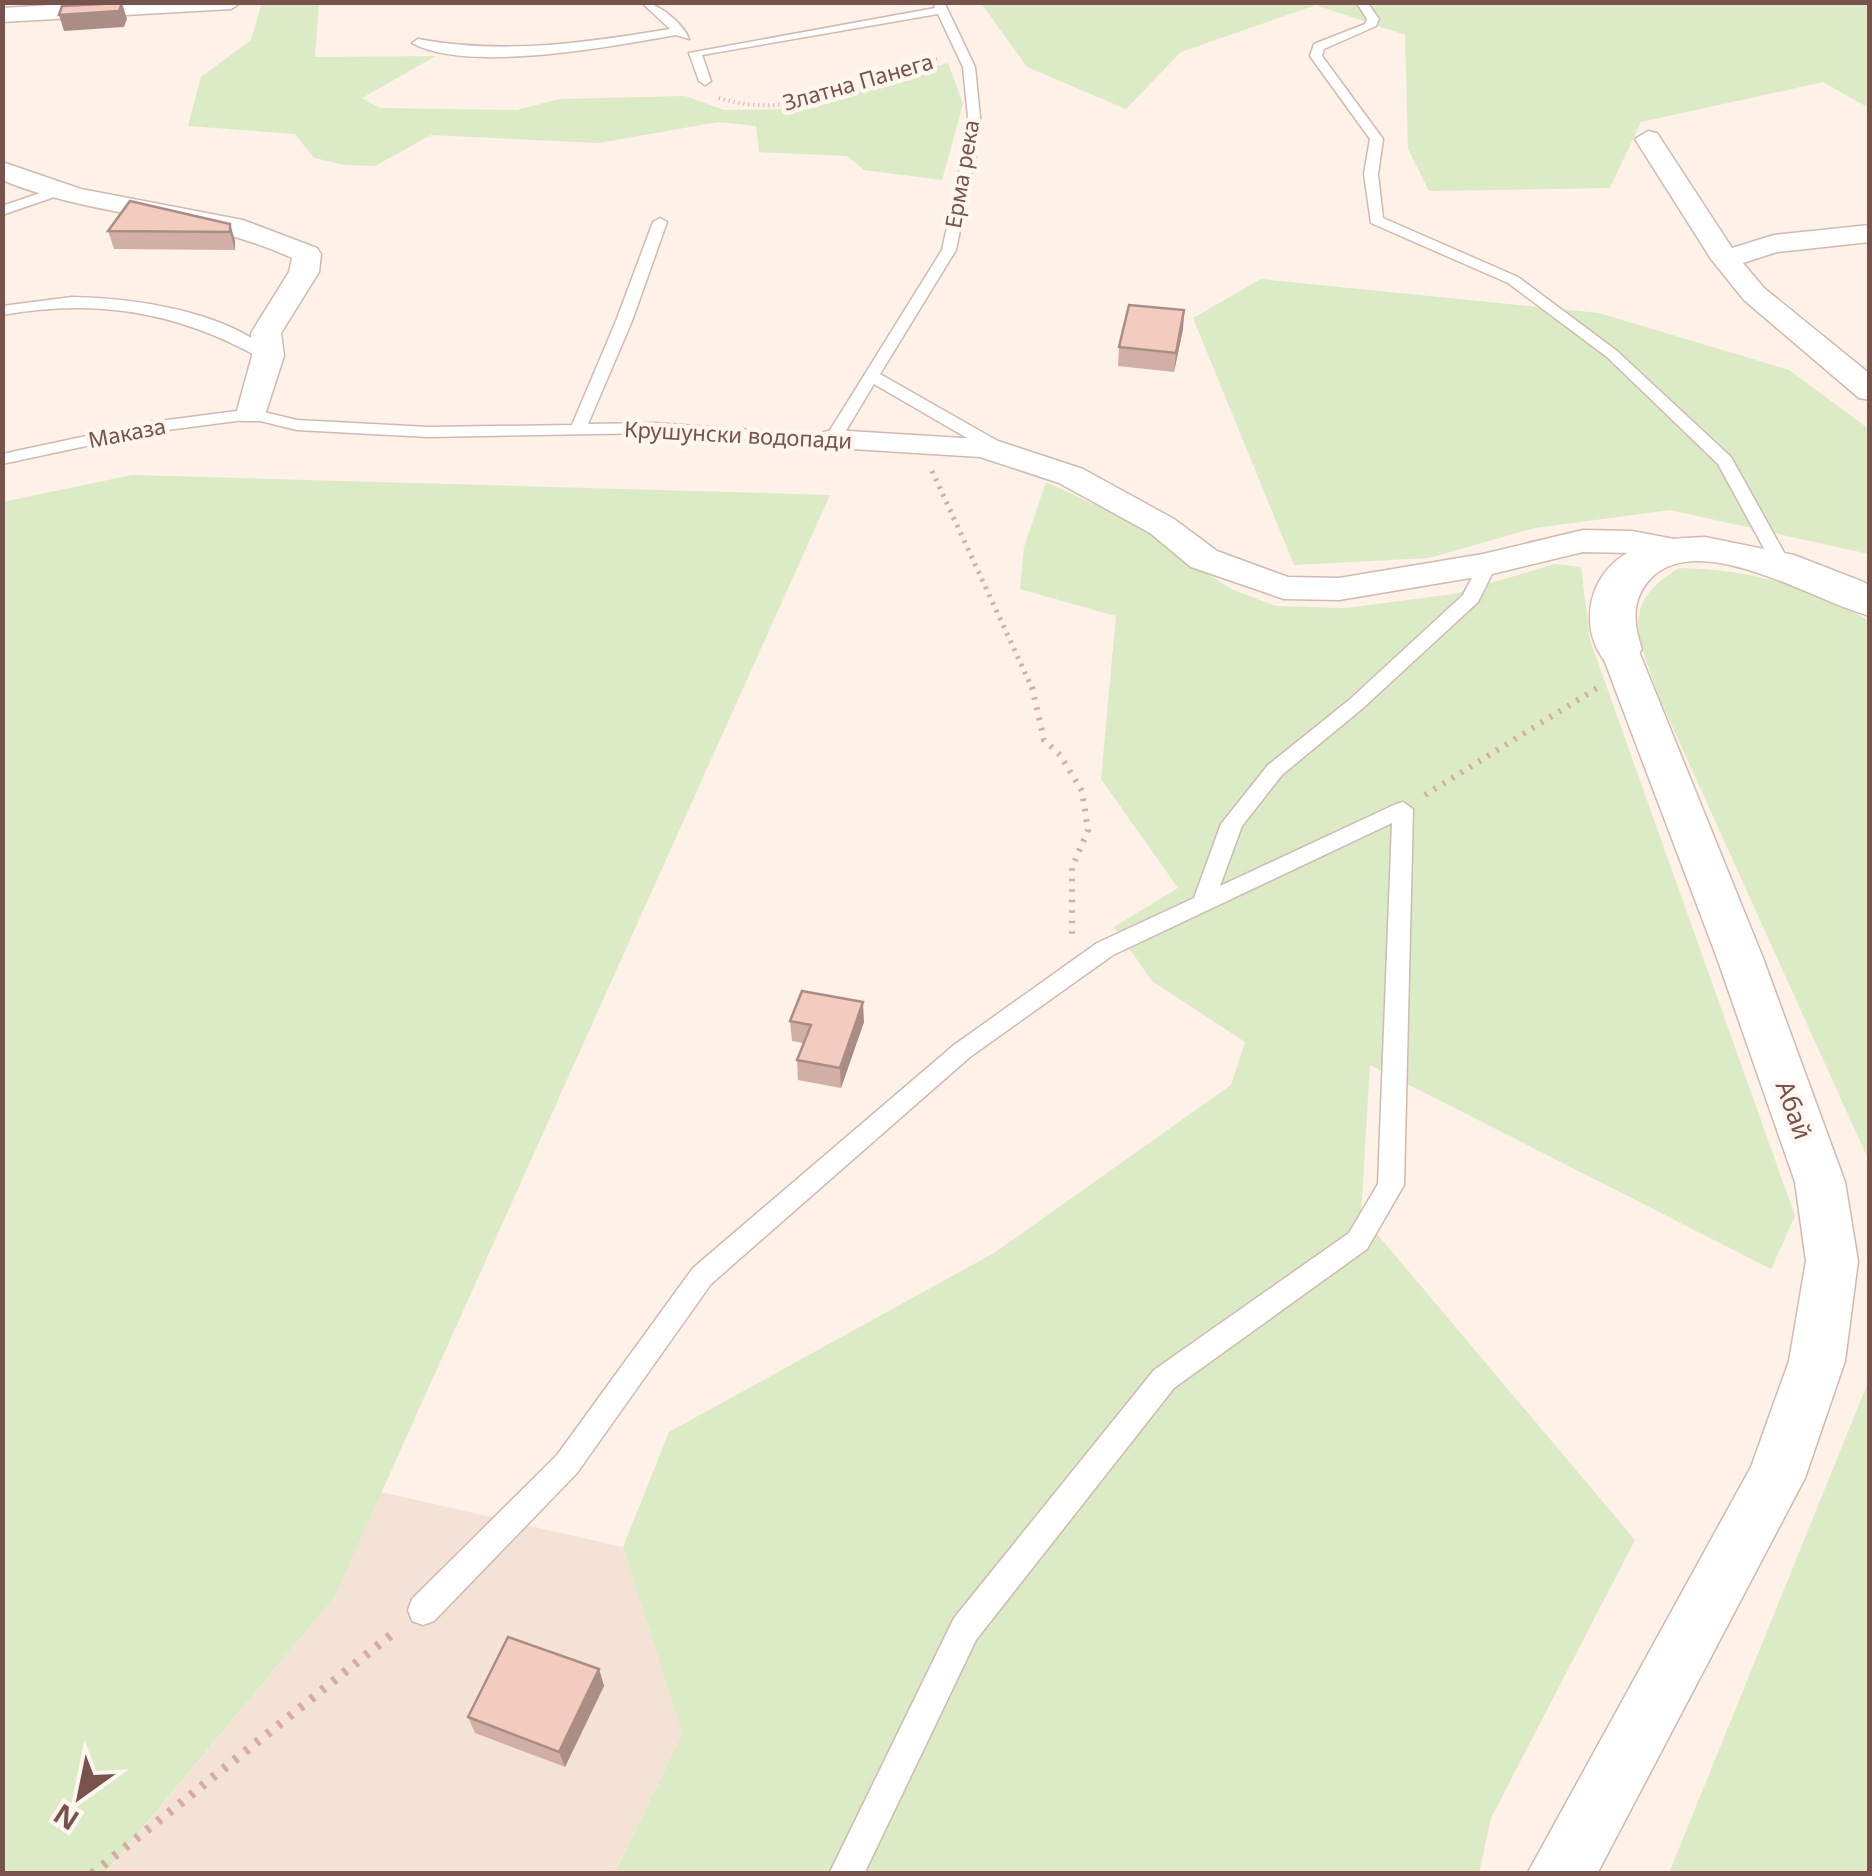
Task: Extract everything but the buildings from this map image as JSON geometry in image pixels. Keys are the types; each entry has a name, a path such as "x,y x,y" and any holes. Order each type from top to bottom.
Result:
{"street":[{"path":"2,15 231,2"},
{"path":"1648,139 1725,259 1754,294 1870,390"},
{"path":"2,170 55,192 218,222 283,240 307,254 304,272 266,333 268,356 252,414"},
{"path":"1725,259 1774,244 1870,233"},
{"name":"Крушунски водопади","path":"832,440 983,447 1012,456 1070,476 1162,526 1204,558 1284,588 1339,589 1488,564 1537,549 1583,542 1632,542 1677,550"},
{"name":"Абай","path":"1560,1874 1776,1478 1818,1360 1832,1261 1820,1182 1611,629 1615,592 1626,575 1650,559 1677,550 1703,549 1782,566 1832,583 1870,603"}],"lane":[{"path":"646,2 680,31 695,53 706,81"},
{"path":"1360,2 1373,19 1370,26 1318,47 1316,56 1378,139 1371,174 1376,220 1512,280 1612,354 1725,461 1782,566"},
{"path":"695,53 941,6"},
{"name":"Ерма река","path":"832,440 949,250 975,127 969,67 941,6"},
{"path":"418,43 491,54 556,53 680,31"},
{"path":"2,210 55,192"},
{"path":"577,431 624,322 660,222"},
{"path":"2,311 91,299 151,306 238,337 268,356"},
{"path":"872,376 1012,456"},
{"name":"Крушунски водопади","path":"252,414 297,425 428,432 654,428 832,440"},
{"name":"Маказа","path":"2,459 152,427 252,414"},
{"path":"1202,902 1232,824 1275,770 1356,704 1472,598 1488,564"},
{"path":"423,1610 567,1464 702,1276 962,1051 1105,950 1403,809 1391,1185 1358,1242 1164,1379 965,1628 846,1874"}],"path":[{"name":"Златна Панега","path":"706,81 708,91 732,104 782,105 813,100 922,61 963,54"},
{"path":"920,444 1030,677 1044,740 1060,755 1082,791 1088,830 1074,848 1068,879 1074,972"},
{"path":"1403,809 1624,659"},
{"path":"92,1874 423,1610"}],"shaded area":[{"path":"381,1492 623,1547 682,1734 614,1873 105,1874 334,1598"}],"green space":[{"path":"262,2 319,3 315,57 436,56 362,98 380,108 517,110 559,99 685,96 724,110 792,109 948,63 963,104 942,180 864,170 847,156 759,152 756,126 718,122 599,143 431,135 375,166 345,165 314,158 295,134 188,126 201,77 251,40"},
{"path":"981,3 1869,3 1869,108 1823,82 1641,122 1610,188 1429,191 1408,149 1405,35 1316,5 1181,52 1126,109 1027,67"},
{"path":"1261,279 1599,313 1789,370 1869,429 1869,554 1670,510 1535,528 1429,558 1294,565 1193,318"},
{"path":"132,475 830,495 334,1598 105,1873 3,1873 3,502"},
{"path":"1046,482 1128,520 1229,588 1276,606 1346,608 1454,594 1555,564 1581,567 1590,640 1795,1216 1771,1269 1370,1065 1361,1215 1635,1540 1491,1818 1479,1873 614,1874 682,1734 623,1547 669,1432 994,1253 1231,1085 1245,1042 1152,981 1114,927 1178,888 1101,779 1116,616 1020,589 1024,547"},
{"path":"1679,568 1730,572 1778,582 1824,598 1869,621 1869,1161 1659,697 1645,658 1638,625 1640,610 1659,582"},
{"path":"1869,1380 1869,1873 1669,1873"}]}
